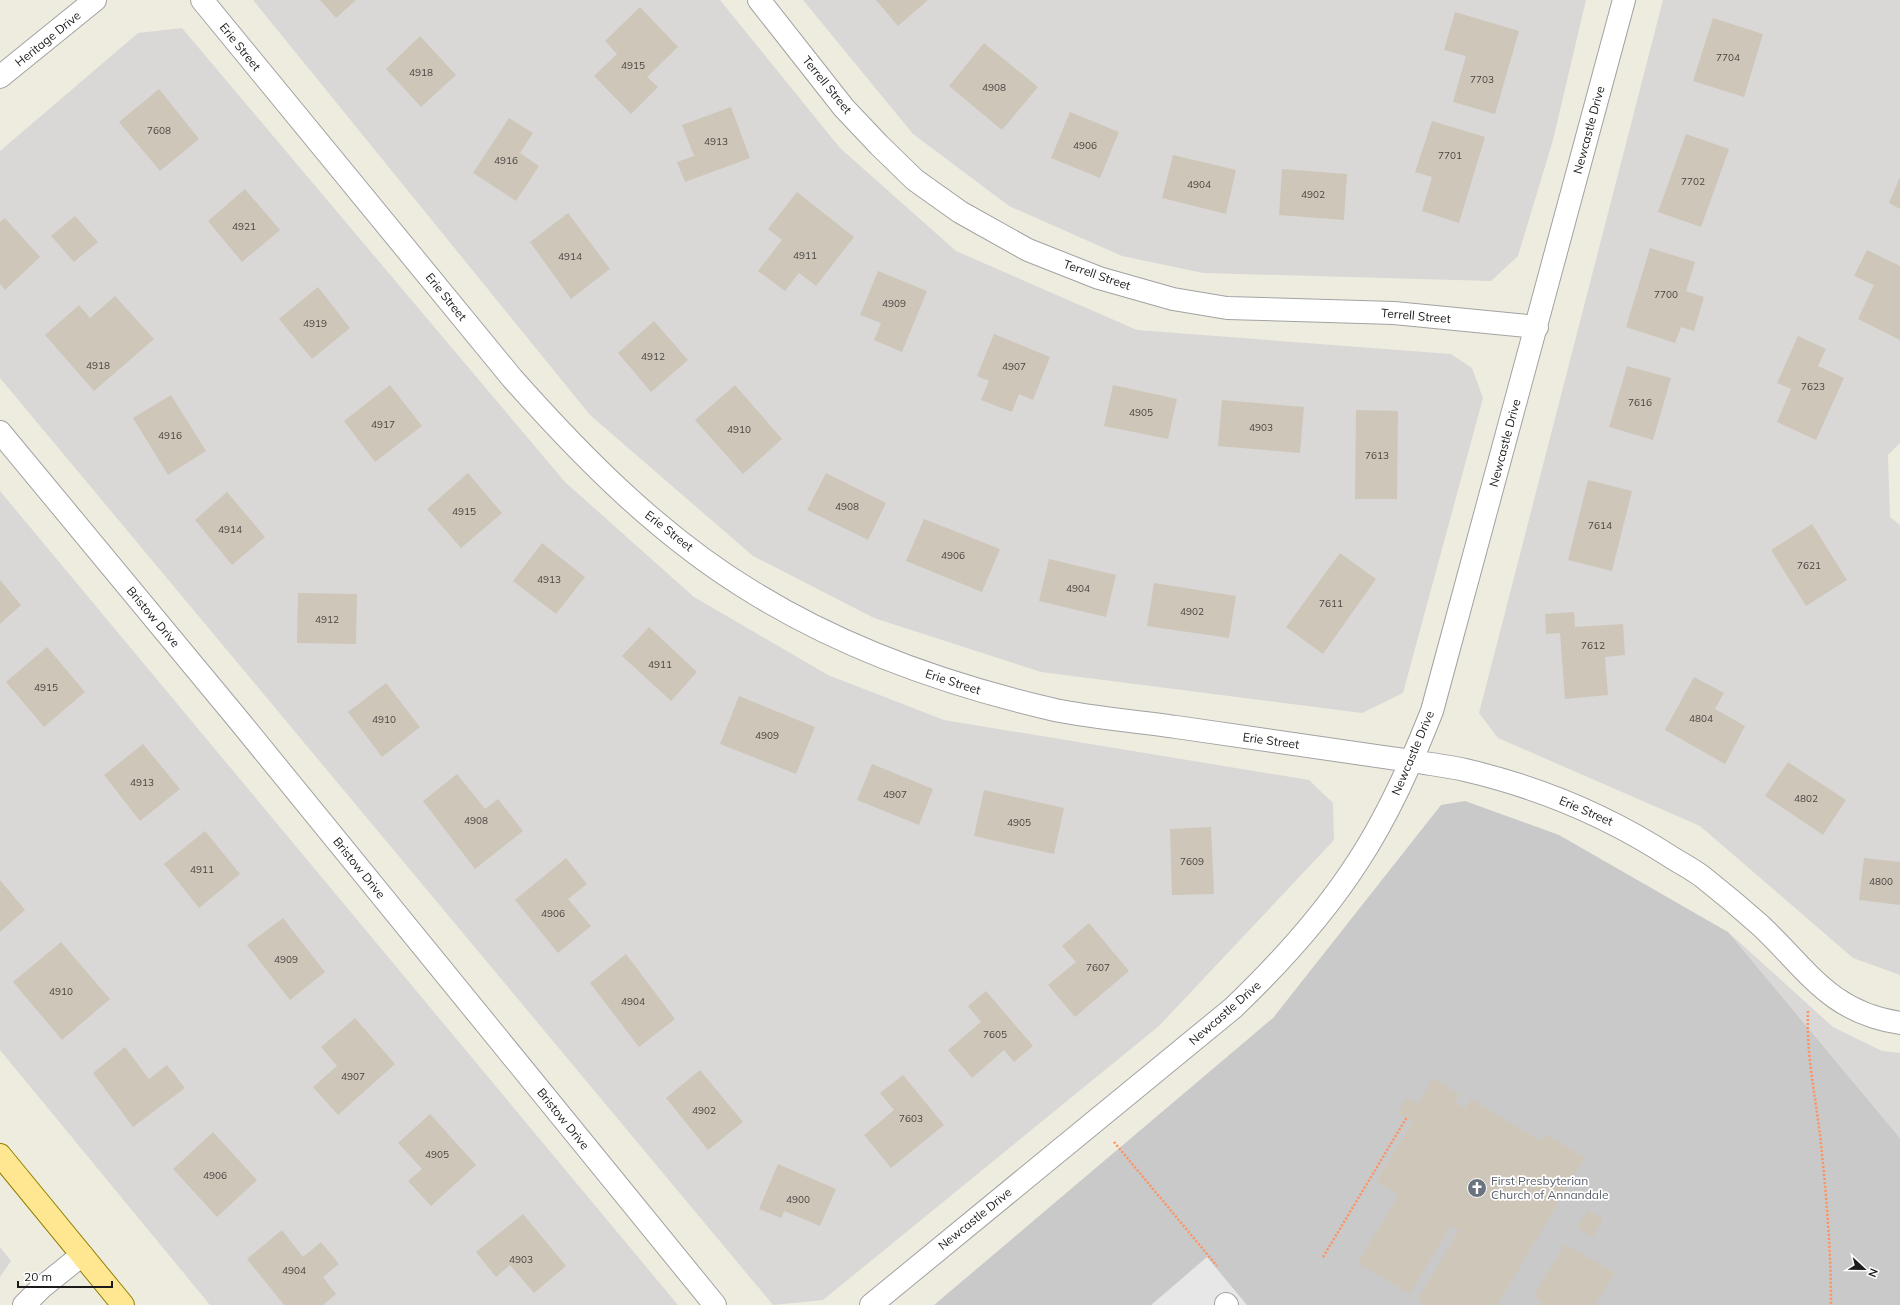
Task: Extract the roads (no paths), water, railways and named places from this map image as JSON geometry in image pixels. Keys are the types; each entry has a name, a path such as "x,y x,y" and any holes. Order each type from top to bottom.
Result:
{"main road":[{"path":"0,1155 123,1305"}],"street":[{"name":"Heritage Drive","path":"0,77 95,0"},
{"name":"Erie Street","path":"202,0 512,378 556,428 635,505 709,563 753,593 808,623 902,665 972,689 1058,710 1465,770 1538,791 1607,819 1642,838 1703,878 1720,892 1760,925 1823,988 1847,1007 1879,1020 1900,1023"},
{"name":"Terrell Street","path":"759,0 844,108 915,180 960,212 1028,250 1099,278 1174,299 1227,308 1394,312 1537,327"},
{"name":"Newcastle Drive","path":"871,1305 1233,1008 1266,977 1306,932 1357,863 1393,800 1412,761 1432,711 1537,327 1624,0"},
{"name":"Bristow Drive","path":"0,432 241,723 715,1305"},
{"path":"24,1305 41,1288 82,1255"}],"place":[{"name":"First Presbyterian Church of Annandale","path":"1477,1188"}]}
